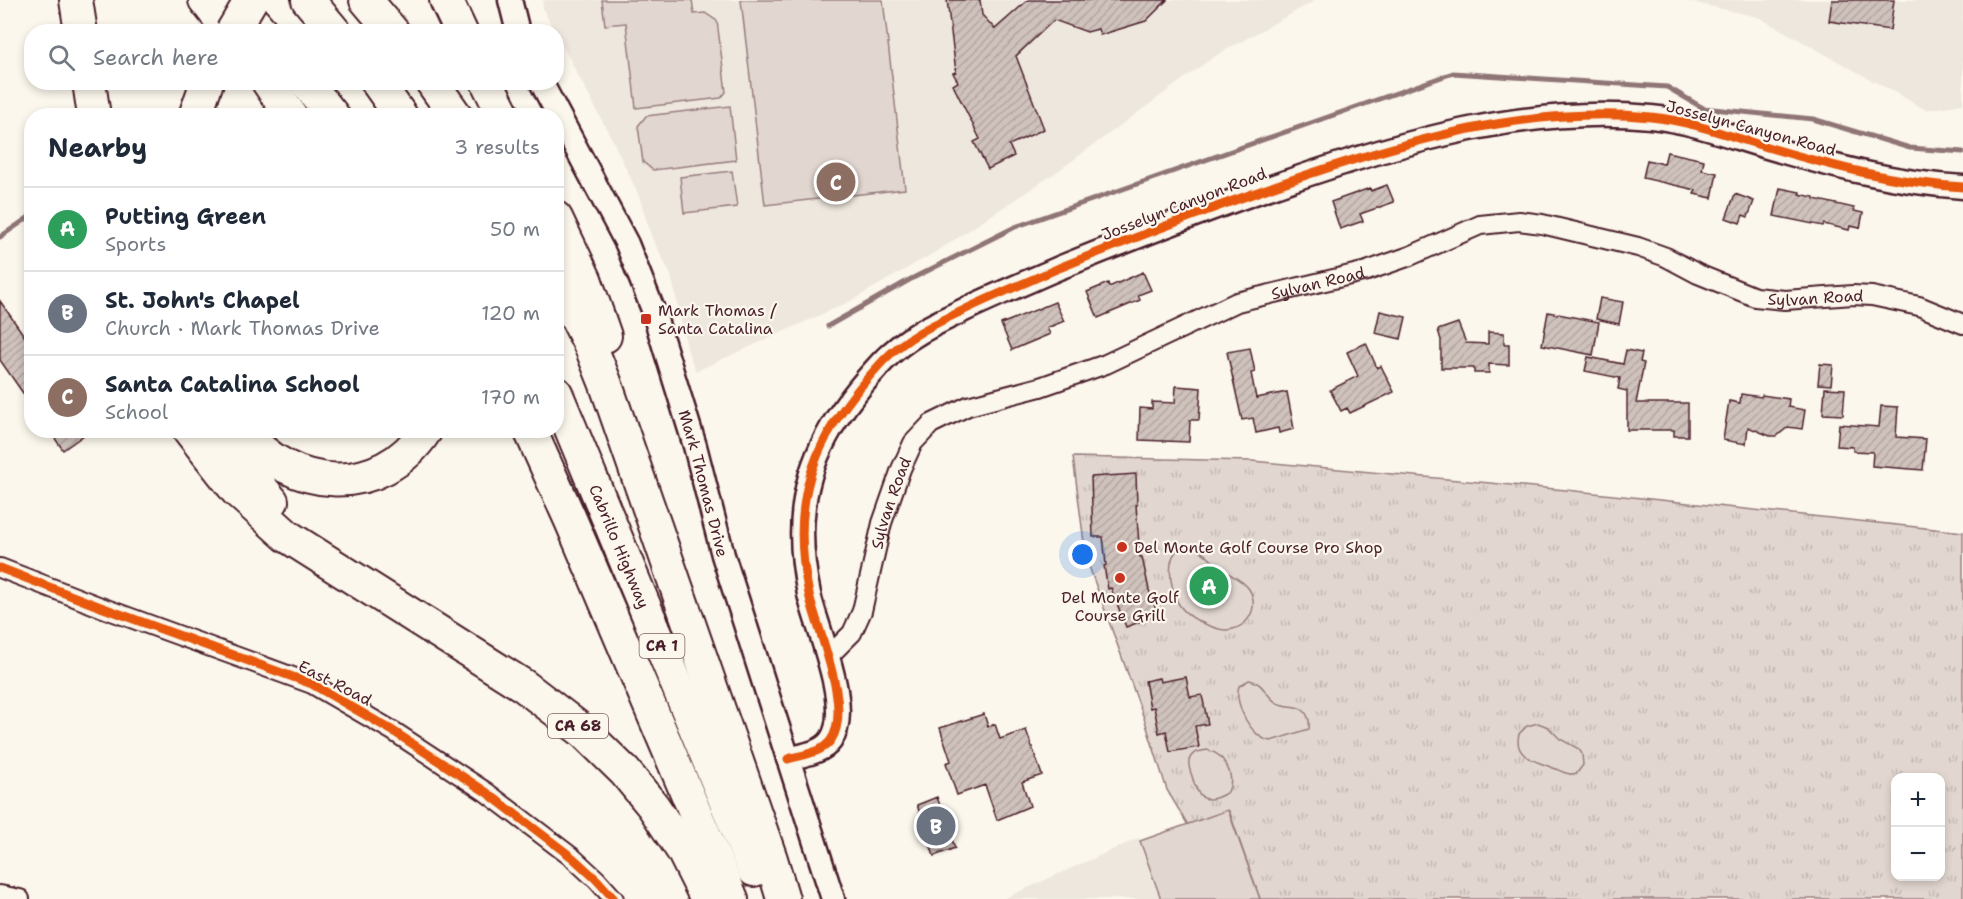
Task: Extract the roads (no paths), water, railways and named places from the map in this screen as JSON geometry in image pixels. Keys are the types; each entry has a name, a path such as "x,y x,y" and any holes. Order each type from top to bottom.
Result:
{"highway":[{"path":"76,0 80,24"},
{"path":"205,0 224,24"},
{"path":"217,24 232,0 254,24"},
{"path":"236,24 251,0"},
{"path":"308,0 328,24"},
{"path":"366,0 386,24"},
{"path":"446,0 457,24"},
{"path":"90,90 93,108"},
{"path":"181,108 186,90"},
{"path":"198,108 204,90"},
{"path":"273,90 286,108"},
{"path":"312,90 327,108"},
{"path":"383,90 395,108"},
{"path":"438,90 450,108"},
{"path":"491,90 500,108"},
{"path":"564,235 585,279 610,348 624,434"},
{"path":"564,293 591,347 624,434 783,899"},
{"name":"Cabrillo Highway","path":"564,412 766,899"},
{"path":"195,438 224,477 273,525 315,556 397,604"},
{"name":"CA 68","path":"227,438 252,477 285,515 336,560 397,604 540,697 598,745 636,784 664,821 707,899"},
{"path":"250,438 267,456 289,470 314,478 339,481 363,476 395,462 420,438"},
{"name":"CA 1","path":"534,438 732,899"}],"street":[{"path":"510,0 516,24"},
{"name":"Mark Thomas Drive","path":"545,90 555,108"},
{"name":"Josselyn Canyon Road","path":"788,759 813,753 828,745 837,728 838,707 828,657 809,595 802,537 804,506 811,471 824,440 842,409 886,358 912,336 1001,292 1226,203 1360,157 1438,136 1491,125 1561,116 1623,115 1683,122 1839,167 1923,184 1963,187"},
{"name":"Mark Thomas Drive","path":"564,125 627,244 644,286 692,435 723,555 833,899"},
{"name":"Sylvan Road","path":"828,657 852,633 862,611 882,523 901,470 913,443 931,424 968,406 1040,387 1106,364 1237,302 1367,271 1410,256 1480,225 1520,221 1542,224 1638,247 1666,257 1698,274 1755,297 1785,300 1853,295 1872,296 1919,306 1963,324"},
{"name":"East Road","path":"0,568 312,684 393,730 486,792 573,858 614,899"},
{"path":"0,895 20,899"}],"waterway":[{"path":"828,326 911,279 1015,227 1453,73 1667,87 1703,108 1813,119 1910,148 1963,152"},
{"path":"0,237 24,220"}],"place":[{"name":"Santa Catalina School","path":"836,182"},
{"name":"Mark Thomas / Santa Catalina","path":"646,319"},
{"name":"Del Monte Golf Course Pro Shop","path":"1122,547"},
{"name":"Del Monte Golf Course Grill","path":"1120,578"},
{"name":"Putting Green","path":"1209,586"},
{"name":"St. John's Chapel","path":"936,826"}]}
